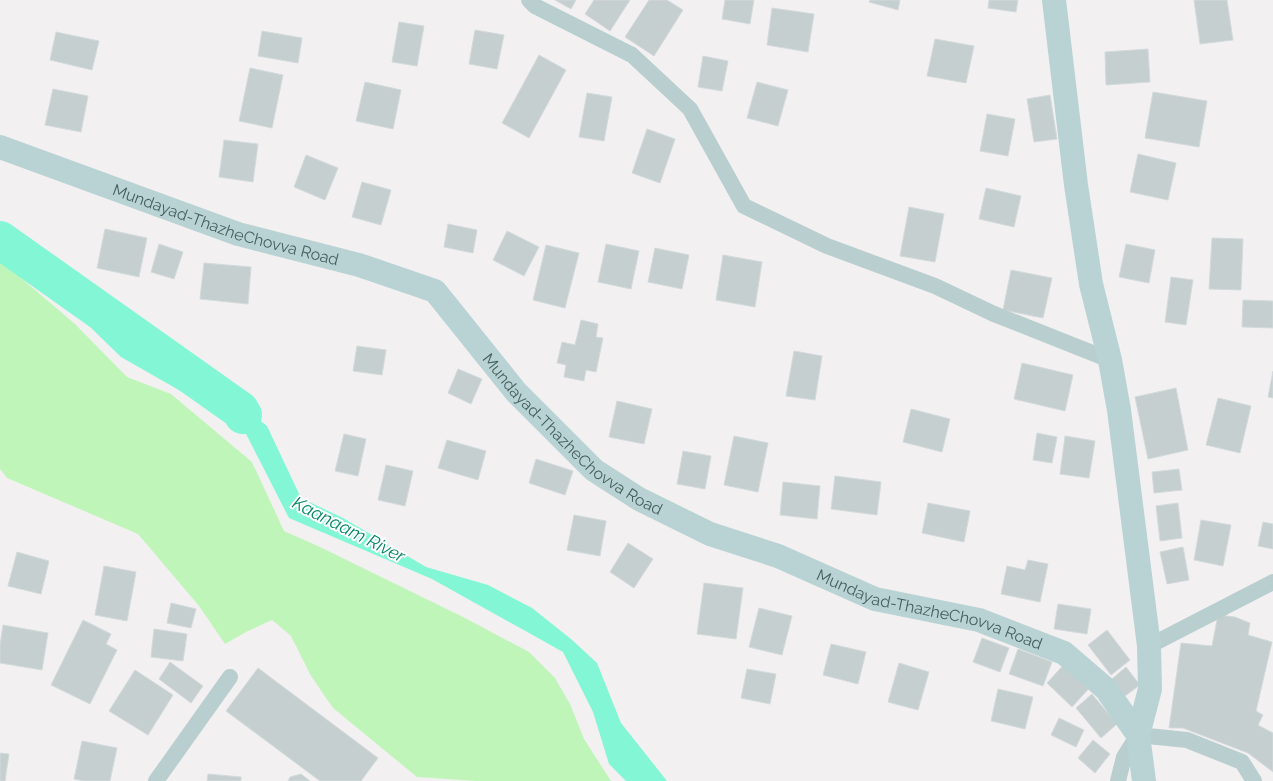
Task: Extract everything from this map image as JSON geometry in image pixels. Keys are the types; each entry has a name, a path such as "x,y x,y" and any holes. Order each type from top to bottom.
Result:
{"main road":[{"path":"1054,0 1076,185 1091,284 1110,360 1125,457 1149,646 1150,689 1138,735 1144,781"},
{"name":"Mundayad-ThazheChovva Road","path":"0,147 238,234 359,265 435,291 516,392 594,470 639,499 710,534 778,556 875,599 979,620 1064,653 1106,689 1138,735"}],"street":[{"path":"529,0 535,6 632,55 690,109 744,206 827,246 935,286 994,314 1110,360"},
{"path":"1149,646 1273,582"},
{"path":"156,781 230,677"},
{"path":"1118,781 1124,757 1138,735 1187,740 1242,762 1254,781"}],"shaded area":[{"path":"0,256 21,278 75,324 127,377 171,394 252,462 284,531 465,618 529,652 555,678 570,704 584,739 611,781 477,781 417,777 333,708 311,676 291,636 272,620 225,644 199,606 138,534 7,478 0,469"}],"water":[{"path":"94,291 116,322 205,385 246,409 267,426 301,498 343,518 426,567 488,585 532,608 571,639 597,663 621,723 667,781 626,781 609,764 593,712 563,652 432,579 289,518 242,426 121,357 84,321"}],"building":[{"path":"555,0 576,0 571,9"},
{"path":"594,0 630,0 610,31 585,14"},
{"path":"649,0 667,0 683,10 654,56 625,37"},
{"path":"725,0 754,0 750,24 722,19"},
{"path":"870,0 900,0 898,10 869,2"},
{"path":"989,0 1018,0 1016,12 988,8"},
{"path":"1194,0 1227,0 1233,40 1200,44"},
{"path":"772,8 814,14 808,52 767,45"},
{"path":"399,22 424,26 417,66 392,62"},
{"path":"475,30 504,35 497,69 469,64"},
{"path":"262,31 302,38 298,63 258,56"},
{"path":"56,32 99,41 92,70 50,60"},
{"path":"935,39 974,46 966,83 927,76"},
{"path":"1148,49 1150,82 1106,85 1105,52"},
{"path":"539,55 566,70 529,138 502,123"},
{"path":"703,56 728,61 722,91 698,87"},
{"path":"250,68 283,75 272,128 239,121"},
{"path":"365,82 401,90 393,129 356,121"},
{"path":"757,82 788,90 778,126 747,118"},
{"path":"53,89 88,96 81,132 45,125"},
{"path":"1153,92 1207,101 1199,147 1145,138"},
{"path":"587,93 612,97 604,141 579,137"},
{"path":"1050,95 1057,139 1034,142 1027,99"},
{"path":"987,114 1015,119 1008,156 980,151"},
{"path":"647,129 675,139 660,183 632,173"},
{"path":"224,140 258,144 253,182 219,177"},
{"path":"1138,154 1176,163 1168,200 1130,192"},
{"path":"306,155 338,168 325,200 294,187"},
{"path":"362,182 391,190 381,225 352,217"},
{"path":"986,188 1021,196 1014,227 979,219"},
{"path":"909,207 944,214 935,262 900,256"},
{"path":"448,224 477,230 473,253 444,247"},
{"path":"105,229 147,238 139,277 97,268"},
{"path":"507,231 539,247 524,276 493,260"},
{"path":"1212,238 1243,239 1241,290 1209,289"},
{"path":"159,244 183,252 174,279 151,272"},
{"path":"606,244 639,251 631,289 598,282"},
{"path":"1126,244 1155,250 1149,283 1119,277"},
{"path":"546,245 579,253 565,308 533,300"},
{"path":"655,248 689,255 682,289 648,282"},
{"path":"723,255 762,262 755,307 716,300"},
{"path":"204,263 251,267 248,304 200,299"},
{"path":"1011,270 1052,278 1043,318 1003,310"},
{"path":"1171,277 1193,280 1186,325 1165,322"},
{"path":"1243,300 1273,301 1273,328 1242,327"},
{"path":"581,320 598,324 596,337 603,338 596,372 586,370 584,381 564,377 566,365 557,363 562,342 575,345"},
{"path":"357,346 386,350 382,375 353,371"},
{"path":"794,351 822,356 815,400 786,396"},
{"path":"1022,363 1073,375 1065,411 1014,399"},
{"path":"458,369 482,379 471,404 448,393"},
{"path":"1273,371 1273,398 1268,397"},
{"path":"1176,388 1188,450 1148,459 1135,397"},
{"path":"1218,398 1251,406 1240,453 1206,445"},
{"path":"617,401 652,409 644,444 609,437"},
{"path":"911,409 950,419 942,452 903,442"},
{"path":"1037,433 1057,437 1052,463 1033,460"},
{"path":"344,434 366,439 358,476 335,471"},
{"path":"734,436 768,443 758,492 724,485"},
{"path":"1065,436 1095,441 1089,478 1060,474"},
{"path":"447,440 486,451 478,480 438,468"},
{"path":"683,451 711,456 705,489 677,484"},
{"path":"536,459 573,471 565,495 529,483"},
{"path":"386,465 413,471 405,506 378,500"},
{"path":"1179,469 1182,490 1154,493 1152,472"},
{"path":"835,476 881,482 877,515 831,509"},
{"path":"783,482 820,486 817,519 780,515"},
{"path":"928,503 970,511 964,542 922,533"},
{"path":"1178,503 1182,538 1160,541 1156,506"},
{"path":"574,515 606,521 600,556 567,550"},
{"path":"1201,520 1231,525 1223,566 1194,560"},
{"path":"1263,522 1273,524 1273,549 1258,546"},
{"path":"628,543 653,559 634,588 610,572"},
{"path":"1183,547 1189,580 1167,584 1160,552"},
{"path":"17,552 49,561 41,594 8,586"},
{"path":"1028,560 1048,564 1040,602 1001,594 1007,566 1025,570"},
{"path":"104,566 136,572 127,621 95,615"},
{"path":"704,583 743,588 736,639 697,634"},
{"path":"171,603 196,609 191,628 167,623"},
{"path":"1058,604 1091,609 1087,634 1054,629"},
{"path":"759,608 792,616 782,655 749,647"},
{"path":"1218,615 1235,617 1250,623 1248,635 1272,642 1256,711 1263,715 1258,725 1273,733 1273,772 1248,753 1183,728 1169,728 1181,643 1212,646"},
{"path":"83,620 111,634 106,644 117,650 90,704 51,685"},
{"path":"3,625 48,633 42,670 0,663"},
{"path":"154,629 187,634 183,661 151,657"},
{"path":"1107,630 1130,660 1111,675 1088,645"},
{"path":"982,638 1009,648 1000,672 973,662"},
{"path":"831,644 866,652 858,684 823,675"},
{"path":"1018,649 1052,662 1043,686 1009,674"},
{"path":"1068,660 1093,684 1072,707 1047,683"},
{"path":"170,662 203,686 191,703 159,679"},
{"path":"899,663 929,672 918,710 888,702"},
{"path":"1126,667 1140,685 1125,696 1112,679"},
{"path":"258,668 378,758 361,781 320,781 226,711"},
{"path":"747,669 776,674 770,704 741,698"},
{"path":"135,670 173,695 148,735 109,711"},
{"path":"998,689 1033,697 1025,729 991,721"},
{"path":"1092,694 1117,724 1101,738 1076,708"},
{"path":"1059,718 1084,730 1076,747 1051,735"},
{"path":"1093,740 1110,754 1095,773 1078,758"},
{"path":"82,741 117,748 110,781 74,779"},
{"path":"0,753 9,754 5,781 0,781"},
{"path":"208,774 241,777 241,781 207,781"},
{"path":"301,774 310,781 288,781 290,777"}],"waterway":[{"name":"Kaanaam River","path":"0,240 240,410 243,415"}]}
